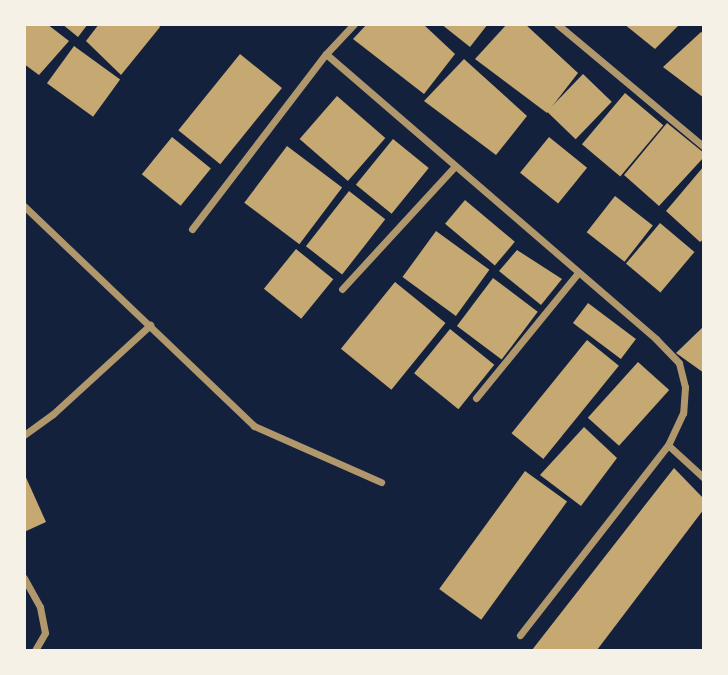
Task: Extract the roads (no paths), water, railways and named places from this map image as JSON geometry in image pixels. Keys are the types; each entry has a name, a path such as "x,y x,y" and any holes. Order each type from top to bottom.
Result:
{"street":[{"path":"192,229 326,54 354,24"},
{"path":"557,24 704,147"},
{"path":"326,54 656,339 679,363 685,387 683,413 667,445 520,635"},
{"path":"342,289 455,166"},
{"path":"24,206 254,426 381,482"},
{"path":"476,398 578,273"},
{"path":"24,435 53,414 150,325"},
{"path":"667,445 704,478"},
{"path":"24,578 40,607 45,634 36,650"}]}
